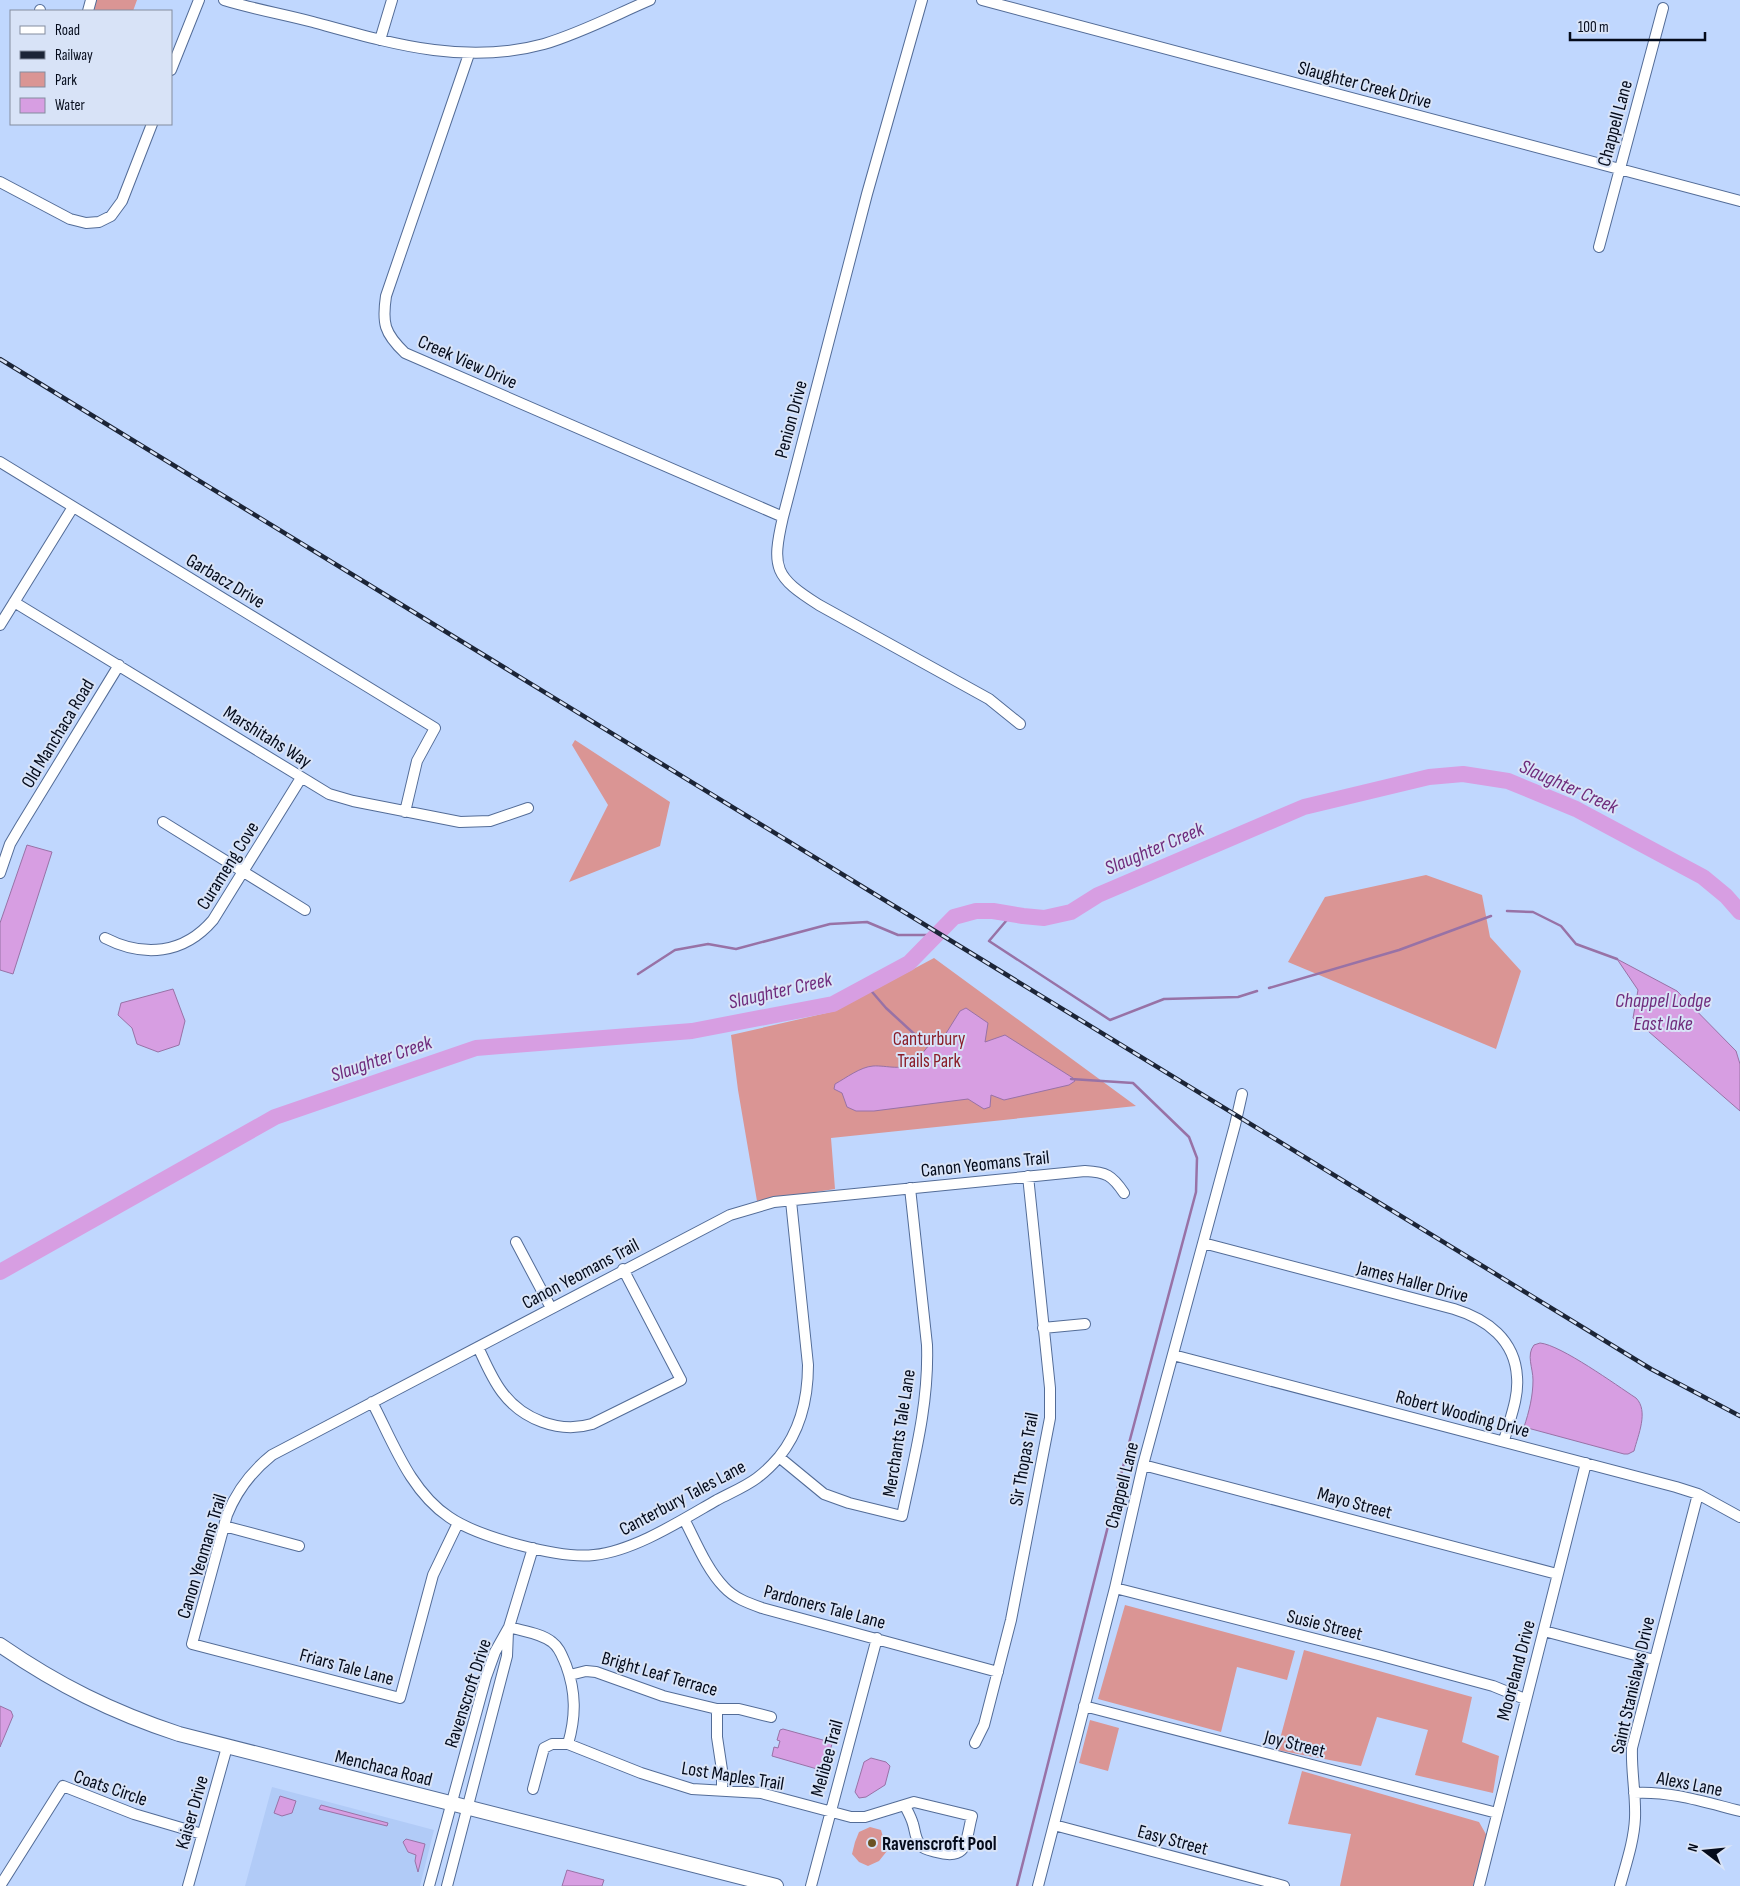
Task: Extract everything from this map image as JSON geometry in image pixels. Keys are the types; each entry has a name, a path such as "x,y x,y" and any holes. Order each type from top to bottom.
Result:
{"main road":[{"name":"Menchaca Road","path":"0,1645 34,1669 92,1700 159,1727 227,1747 452,1802 776,1886"}],"street":[{"path":"172,68 199,0"},
{"path":"224,0 380,40 432,51 469,54 512,50 544,44 577,32 650,0"},
{"path":"380,40 392,0"},
{"name":"Penion Drive","path":"922,0 867,194 783,517 776,546 777,564 783,576 794,589 989,700 1020,724"},
{"name":"Slaughter Creek Drive","path":"982,0 1620,170 1740,200"},
{"name":"Chappell Lane","path":"1599,247 1663,8"},
{"name":"Creek View Drive","path":"469,54 386,296 383,316 390,338 405,353 783,517"},
{"path":"0,182 70,219 86,223 99,222 111,216 122,201 152,125"},
{"name":"Garbacz Drive","path":"0,462 435,728 417,761 406,812"},
{"path":"0,625 73,507"},
{"name":"Marshitahs Way","path":"14,602 329,794 406,812 470,823 502,818 528,808"},
{"name":"Old Manchaca Road","path":"0,873 10,844 119,665"},
{"name":"Curameng Cove","path":"105,938 137,950 164,949 182,944 198,935 213,920 301,778"},
{"path":"163,822 305,910"},
{"name":"Chappell Lane","path":"1038,1886 1115,1588 1143,1465 1242,1094"},
{"name":"Canon Yeomans Trail","path":"192,1644 227,1515 238,1492 263,1462 283,1448 730,1214 764,1204 1085,1170 1104,1173 1115,1180 1124,1193"},
{"name":"Sir Thopas Trail","path":"975,1742 984,1725 1011,1620 1050,1418 1050,1399 1028,1176"},
{"name":"Merchants Tale Lane","path":"779,1457 816,1488 834,1499 902,1516 924,1410 928,1367 910,1188"},
{"name":"Canterbury Tales Lane","path":"372,1402 416,1485 434,1505 458,1523 480,1532 533,1548 572,1556 596,1555 619,1550 633,1544 684,1519 756,1478 779,1457 797,1428 802,1415 808,1377 791,1201"},
{"path":"516,1242 551,1308"},
{"name":"James Haller Drive","path":"1203,1243 1478,1317 1497,1332 1510,1350 1514,1362 1517,1391 1504,1441"},
{"path":"478,1347 497,1384 510,1403 535,1419 559,1427 583,1427 592,1424 681,1380 623,1269"},
{"path":"1043,1328 1085,1324"},
{"name":"Robert Wooding Drive","path":"1173,1355 1504,1441 1698,1494 1740,1517"},
{"name":"Mooreland Drive","path":"1479,1886 1586,1464"},
{"name":"Mayo Street","path":"1143,1465 1557,1574"},
{"name":"Saint Stanislaws Drive","path":"1620,1886 1634,1833 1632,1748 1698,1494"},
{"name":"Pardoners Tale Lane","path":"684,1519 715,1575 732,1594 762,1608 998,1672"},
{"name":"Friars Tale Lane","path":"192,1644 400,1698 433,1575 458,1523"},
{"path":"224,1526 299,1546"},
{"name":"Ravenscroft Drive","path":"429,1886 486,1677 495,1652 509,1627 533,1548"},
{"name":"Susie Street","path":"1115,1588 1493,1686 1525,1699"},
{"path":"509,1627 544,1637 551,1641 561,1652 570,1676 575,1711 568,1744 552,1744 544,1748 533,1789"},
{"name":"Ravenscroft Drive","path":"446,1886 507,1656 509,1627"},
{"path":"1544,1631 1654,1660"},
{"name":"Melibee Trail","path":"811,1886 877,1638"},
{"name":"Bright Leaf Terrace","path":"570,1676 586,1671 596,1672 663,1696 717,1709 739,1709 771,1717"},
{"name":"Joy Street","path":"1084,1706 1498,1813"},
{"path":"717,1709 717,1737 722,1770 722,1791"},
{"name":"Lost Maples Trail","path":"568,1744 655,1778 692,1789 761,1793 858,1818 914,1802 972,1816 965,1843 960,1852 956,1855 947,1855 922,1847 905,1806"},
{"name":"Kaiser Drive","path":"188,1886 227,1747"},
{"name":"Coats Circle","path":"0,1886 63,1786 134,1814 202,1834"},
{"name":"Alexs Lane","path":"1634,1793 1672,1794 1740,1811"},
{"name":"Easy Street","path":"1054,1825 1284,1886"}],"shaded area":[{"path":"272,1787 434,1830 420,1886 245,1886"}],"green space":[{"path":"96,0 137,0 133,10 94,10"},
{"path":"575,740 670,802 660,846 569,882 608,805 572,745"},
{"path":"1426,875 1482,895 1490,937 1521,971 1496,1049 1288,962 1325,897"},
{"name":"Canturbury Trails Park","path":"934,958 1136,1106 831,1138 835,1189 757,1201 738,1090 731,1035 835,1011"},
{"path":"1125,1605 1295,1651 1287,1680 1237,1667 1221,1732 1098,1699"},
{"path":"1304,1650 1472,1697 1462,1742 1499,1756 1493,1793 1415,1775 1428,1730 1377,1717 1361,1766 1277,1750"},
{"path":"1090,1720 1119,1728 1108,1771 1079,1763"},
{"path":"1302,1771 1479,1822 1487,1836 1473,1886 1340,1886 1351,1834 1288,1824"},
{"path":"870,1827 881,1830 887,1851 879,1861 868,1866 859,1862 852,1854 859,1832"}],"water":[{"path":"27,845 52,852 13,974 0,970 0,923"},
{"name":"Chappel Lodge East lake","path":"1617,959 1677,991 1736,1051 1740,1064 1740,1111 1633,1018 1638,990"},
{"path":"173,989 185,1021 179,1045 158,1052 137,1044 132,1028 118,1015 121,1003"},
{"path":"966,1008 988,1023 985,1042 1005,1035 1075,1081 1069,1085 1004,1100 991,1095 990,1107 984,1109 968,1099 874,1111 856,1111 847,1107 842,1093 834,1089 835,1084 863,1068 873,1066 900,1067 915,1061 937,1035 945,1035 960,1011"},
{"path":"1540,1343 1549,1345 1574,1358 1636,1398 1640,1403 1642,1416 1634,1451 1624,1454 1524,1427 1529,1410 1533,1380 1530,1353 1534,1345"},
{"path":"0,1706 11,1711 13,1716 0,1747"},
{"path":"783,1729 832,1744 824,1771 772,1756 774,1747 778,1748 780,1741 777,1740 780,1730"},
{"path":"871,1758 886,1762 890,1766 885,1785 866,1797 859,1798 855,1792 864,1762"},
{"path":"280,1796 296,1801 292,1813 282,1816 274,1813"},
{"path":"321,1805 388,1823 387,1826 319,1809"},
{"path":"406,1839 425,1844 418,1872 415,1861 416,1855 408,1852 403,1842"},
{"path":"567,1870 604,1880 602,1886 562,1886"}],"waterway":[{"name":"Slaughter Creek","path":"0,1272 275,1117 476,1048 692,1031 833,1004 909,963 954,917 976,911 993,911 1044,918 1071,912 1098,895 1304,807 1429,777 1463,774 1508,781 1576,809 1703,877 1726,896 1740,912"},
{"path":"1507,911 1533,912 1561,926 1576,944 1617,959"},
{"path":"1012,914 989,941 1110,1020 1164,999 1238,997 1257,991"},
{"path":"1269,988 1399,950 1491,916"},
{"path":"638,974 675,950 708,944 736,949 830,924 867,922 898,935 936,935"},
{"path":"867,986 886,1008 923,1042"},
{"path":"1017,1886 1128,1447 1196,1192 1197,1158 1189,1137 1133,1083 1071,1079"}],"railway":[{"path":"0,359 1651,1369 1740,1416"}],"place":[{"name":"Ravenscroft Pool","path":"872,1843"}]}
